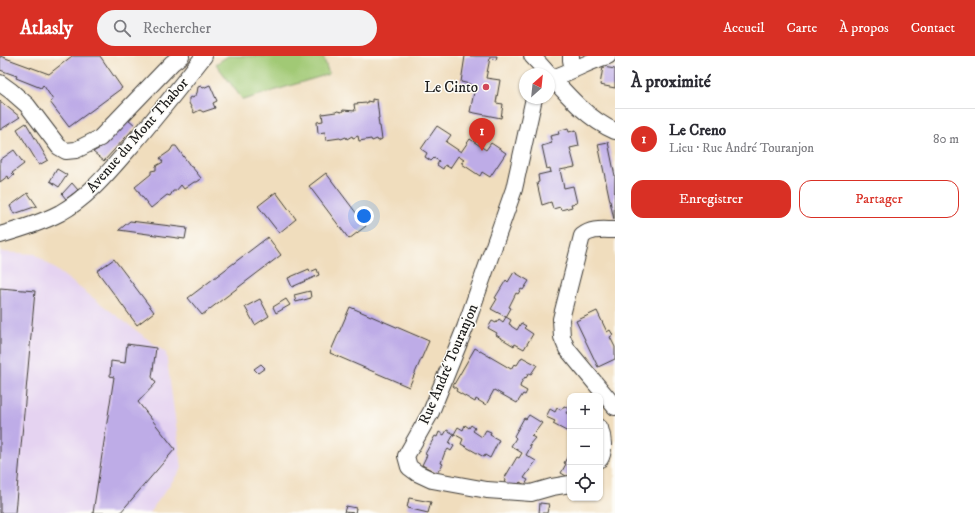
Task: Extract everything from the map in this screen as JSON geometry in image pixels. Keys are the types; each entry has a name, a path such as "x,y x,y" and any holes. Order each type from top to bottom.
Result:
{"street":[{"path":"0,83 11,90 27,104 59,147 66,150 76,150 100,138 172,63 181,56"},
{"name":"Avenue du Mont Thabor","path":"0,235 28,228 54,216 87,194 109,172 158,115 204,56"},
{"path":"532,56 542,68"},
{"path":"555,76 572,63 594,60 608,56"},
{"path":"555,83 595,120 615,131"},
{"path":"137,99 148,103 158,115"},
{"name":"Rue André Touranjon","path":"533,104 514,189 465,328 431,412 406,456 409,466 417,473 432,480 487,490 531,493 552,486 567,484"},
{"path":"615,230 593,229 582,236 561,319 562,337 567,349 615,407"}],"shaded area":[{"path":"0,252 35,254 166,353 182,468 149,513 0,513"}],"green space":[{"path":"228,56 323,56 329,74 243,100 216,64"}],"building":[{"path":"0,56 49,74 72,56 100,56 122,88 69,127 50,102 53,100 44,86 43,85 41,88 16,78 17,76 0,70"},
{"name":"Le Cinto","path":"465,56 497,56 496,60 490,58 486,78 500,80 496,103 503,104 501,118 470,112 475,87 470,87 470,84 461,82"},
{"path":"603,67 615,69 615,88 600,85"},
{"path":"210,85 217,101 213,103 215,108 203,112 200,110 194,113 189,103 189,98 193,98 197,93 198,87 201,86 203,88"},
{"path":"372,99 377,100 379,126 382,139 378,141 377,139 372,141 371,139 359,141 358,136 353,138 352,136 347,139 346,137 341,139 326,140 325,132 318,133 317,122 323,121 322,114 337,111 342,112 343,110 355,111 354,104 367,103 367,101 372,102"},
{"path":"0,101 20,117 0,130"},
{"path":"127,118 136,126 104,161 93,152 100,148"},
{"path":"26,123 48,160 39,165 17,129"},
{"path":"437,126 451,135 446,142 461,152 470,139 486,150 491,143 506,153 490,177 482,172 480,176 462,164 464,160 458,156 450,168 445,165 443,169 437,165 439,161 434,158 431,161 425,157 427,153 421,149"},
{"path":"568,128 569,132 576,130 579,146 570,148 575,167 560,170 564,188 573,186 577,203 571,204 572,207 561,210 560,207 553,209 551,202 542,205 537,183 539,182 538,175 551,172 550,168 547,169 542,146 552,143 550,136 559,134 558,131"},
{"path":"608,142 615,176 614,220 598,144"},
{"path":"173,146 176,146 201,178 184,189 181,185 176,191 173,191 170,196 167,195 151,208 135,187 151,174 151,171 156,170 156,166 163,162 160,158 170,151"},
{"path":"14,150 24,164 12,173 14,175 9,179 8,176 0,182 0,160"},
{"path":"57,169 67,175 59,187 50,181"},
{"path":"326,173 366,226 349,239 309,186"},
{"path":"72,183 78,190 66,199 62,194"},
{"path":"276,192 296,219 279,233 258,206"},
{"path":"28,193 37,206 14,214 10,206"},
{"path":"130,221 187,228 185,239 119,230"},
{"path":"268,237 281,255 202,315 188,298"},
{"path":"114,259 154,312 137,325 97,271"},
{"path":"309,269 310,272 317,269 319,275 292,287 288,278"},
{"path":"514,272 529,281 523,290 521,289 518,294 516,293 506,317 491,309 497,299 495,298 506,280 508,282"},
{"path":"0,288 35,291 15,513 0,513"},
{"path":"310,291 311,298 296,302 294,295"},
{"path":"260,299 269,316 255,325 245,307"},
{"path":"286,299 290,305 276,313 273,307"},
{"path":"350,307 429,341 409,387 330,353"},
{"path":"597,311 607,332 610,330 613,335 610,337 615,347 615,359 598,367 576,321"},
{"path":"506,317 511,320 509,324 517,330 521,323 526,326 524,328 533,334 524,349 515,344 514,346 496,335 497,333 488,328 492,321 496,323 499,319 503,322"},
{"path":"127,344 156,348 152,377 156,383 138,402 175,449 120,513 93,513 114,377 110,376 111,361 125,363"},
{"path":"475,348 511,369 514,364 517,365 522,357 537,365 531,374 529,373 521,383 520,387 527,391 517,403 494,390 486,405 476,399 475,402 456,391 457,389 453,386"},
{"path":"261,364 265,368 258,373 254,369"},
{"path":"564,406 567,407 567,431 553,424 555,421 546,417 550,409 555,412 557,408 561,410"},
{"path":"529,415 542,423 531,436 535,438 529,445 531,446 526,455 536,461 524,478 528,480 525,485 520,482 517,487 504,485 506,480 504,479 517,457 519,458 522,453 511,446 516,438 514,436 524,418 526,419"},
{"path":"465,425 469,428 471,425 475,428 473,431 482,437 486,430 491,432 490,435 499,440 490,458 485,455 484,457 461,444 463,439 454,434 458,427 463,430"},
{"path":"447,430 454,434 449,443 454,446 451,451 448,449 445,452 441,463 443,464 437,473 422,465 427,455 425,454 435,436 437,437 439,432 444,435"},
{"path":"567,458 567,476 561,473 566,464 564,463"},
{"path":"409,498 431,502 428,513 407,508"},
{"path":"540,503 549,504 547,513 539,513"},
{"path":"346,506 356,508 355,513 344,512"}],"place":[{"name":"Le Cinto","path":"486,87"},
{"name":"Le Creno","path":"482,151"}]}
